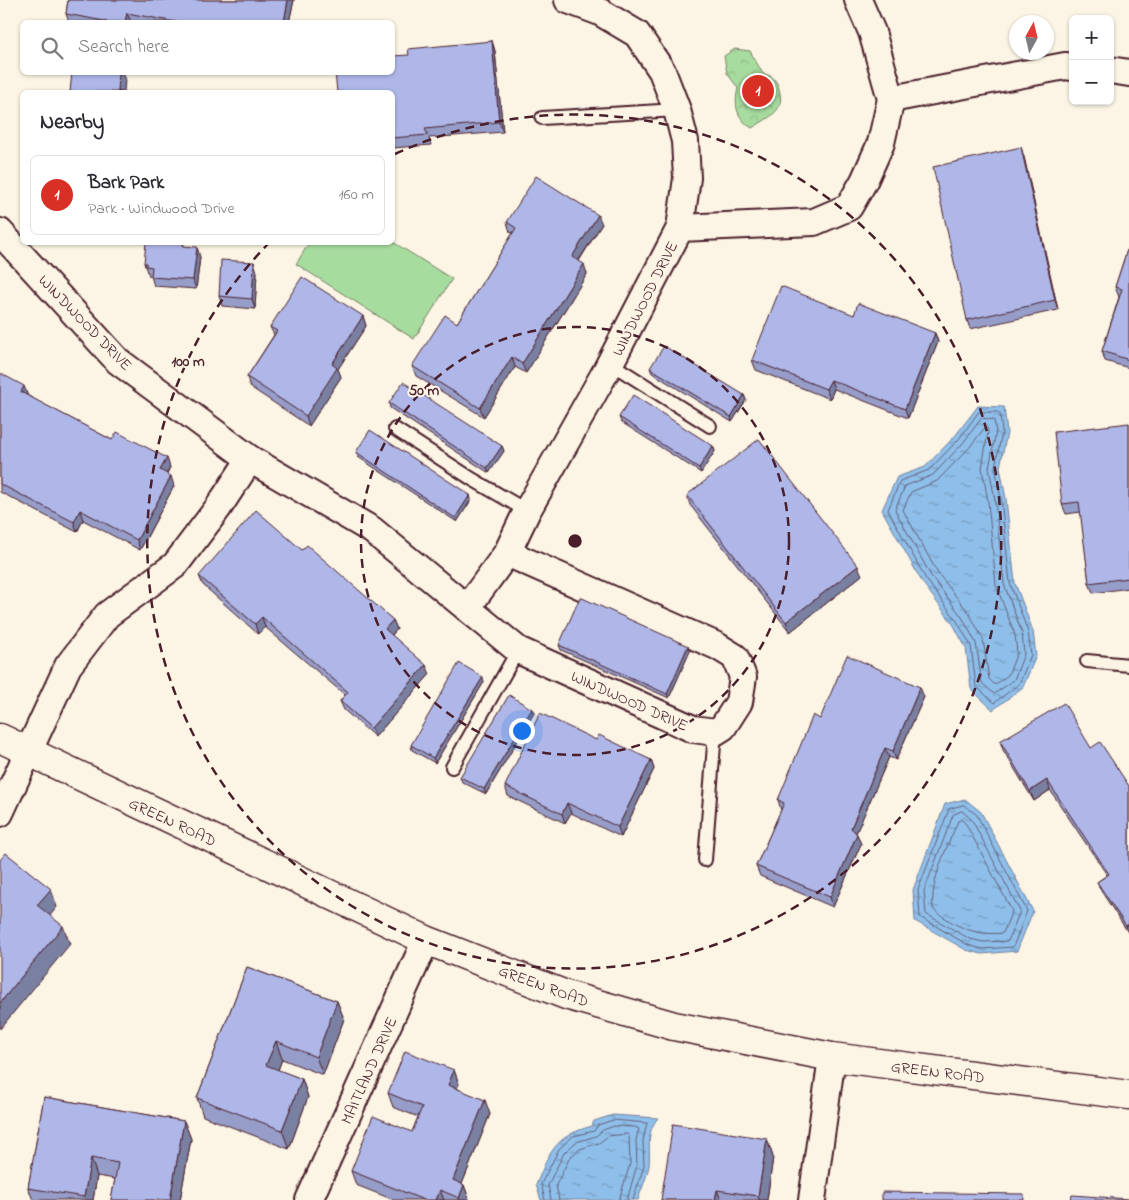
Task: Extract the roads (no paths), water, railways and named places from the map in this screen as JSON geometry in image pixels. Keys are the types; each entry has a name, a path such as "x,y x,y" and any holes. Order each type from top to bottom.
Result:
{"street":[{"name":"WINDWOOD DRIVE","path":"467,608 507,553 527,511 610,363 680,228 687,178 685,141 677,110 662,71 637,34 600,12 568,0"},
{"name":"WINDWOOD DRIVE","path":"680,228 814,222 849,207 864,181 881,143 891,98 872,32 858,0"},
{"path":"891,98 1069,66"},
{"path":"1114,71 1129,73"},
{"name":"WINDWOOD DRIVE","path":"0,232 118,361 250,459 372,530 518,650 693,729 715,732"},
{"path":"0,813 68,666 108,615 174,565 218,508 250,459"},
{"path":"507,553 716,646 735,657 743,677 739,702 723,727 715,732"},
{"name":"GREEN ROAD","path":"0,738 28,753 426,940 584,1000 674,1026 832,1057 1129,1095"},
{"name":"MAITLAND DRIVE","path":"309,1200 426,940"},
{"path":"812,1200 832,1057"}],"lane":[{"path":"542,118 677,110"},
{"path":"610,363 710,426"},
{"path":"394,429 472,480 527,511"},
{"path":"452,767 518,650"},
{"path":"1087,661 1129,665"},
{"path":"705,860 715,732"}],"water":[{"path":"978,406 1004,407 1007,433 1000,467 1006,499 1015,583 1033,631 1036,656 1023,687 993,710 971,689 966,648 953,624 922,582 882,510 897,477 925,467 955,436"},
{"path":"965,799 981,812 1033,911 1017,951 982,954 966,950 915,921 913,890 945,804"},
{"path":"613,1115 658,1118 651,1129 649,1166 638,1200 541,1200 536,1185 545,1163 555,1146 570,1135 592,1126 594,1121"}],"place":[{"name":"Bark Park","path":"758,91"}]}
